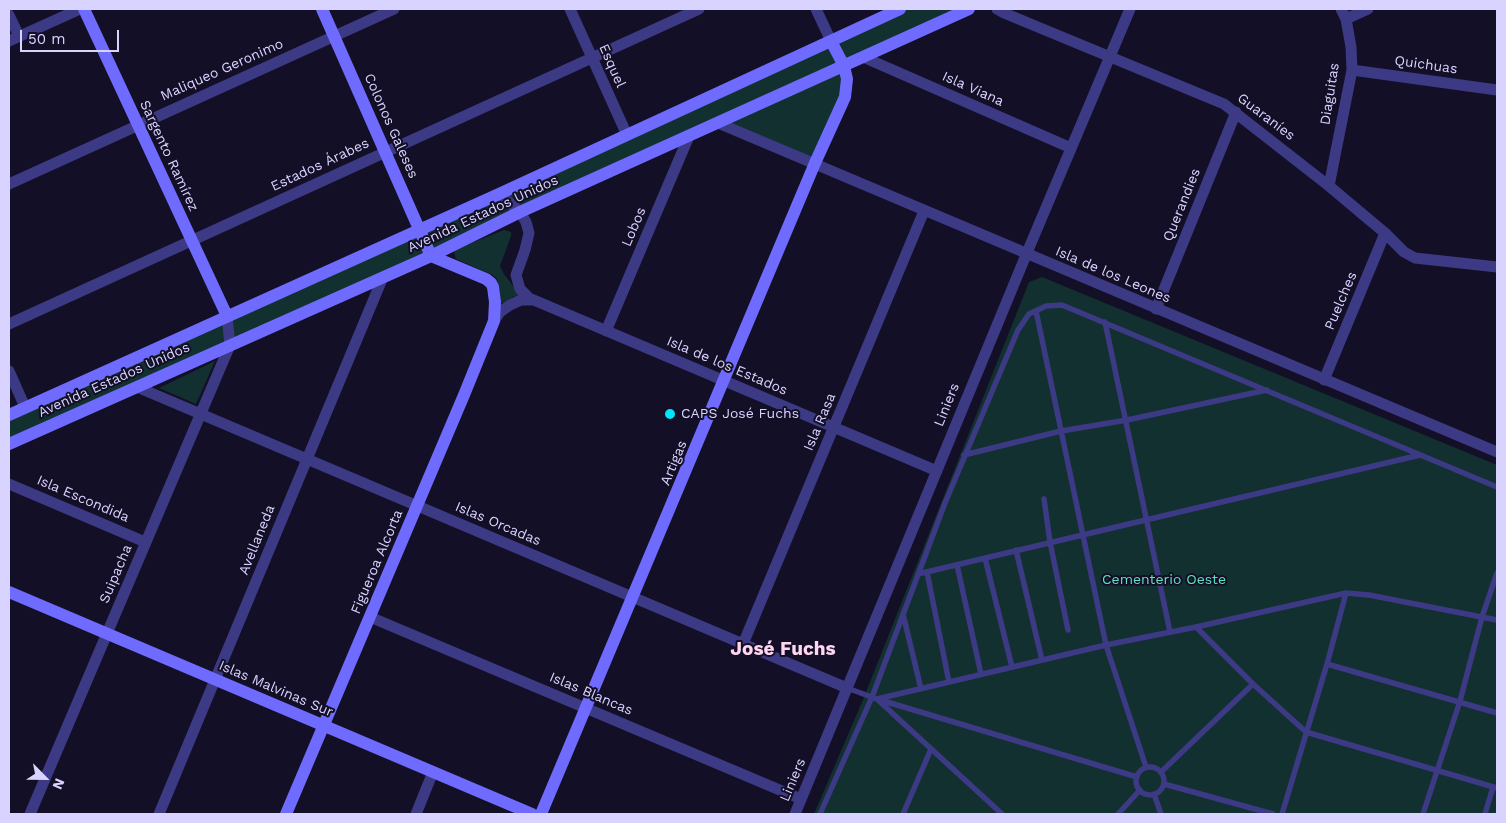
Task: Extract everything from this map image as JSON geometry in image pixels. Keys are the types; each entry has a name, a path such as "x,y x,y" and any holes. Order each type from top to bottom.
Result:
{"street":[{"path":"9,15 14,39 80,9"},
{"name":"Sargento Ramírez","path":"84,9 227,316"},
{"name":"Colonos Galeses","path":"322,9 430,256"},
{"name":"Maliqueo Geronimo","path":"9,184 394,9"},
{"name":"Esquel","path":"570,9 627,135"},
{"name":"Estados Árabes","path":"9,324 699,9"},
{"path":"816,9 844,66"},
{"name":"Avenida Estados Unidos","path":"9,415 420,230 900,9"},
{"name":"Avenida Estados Unidos","path":"9,444 430,256 520,212 969,9"},
{"name":"Guaraníes","path":"997,9 1224,104 1329,186 1404,252 1415,258 1497,267"},
{"name":"Liniers","path":"795,814 1026,254 1130,9"},
{"path":"1343,14 1368,9"},
{"name":"Diaguitas","path":"1329,186 1352,70 1351,47 1343,14"},
{"name":"Isla Viana","path":"863,57 1071,148"},
{"name":"Artigas","path":"541,814 845,97 848,79 844,66"},
{"name":"Quichuas","path":"1352,70 1497,90"},
{"name":"Querandies","path":"1156,309 1236,112"},
{"name":"Isla de los Leones","path":"718,124 1497,452"},
{"name":"Lobos","path":"606,331 689,136"},
{"path":"499,194 520,212"},
{"name":"Isla Rasa","path":"743,644 924,211"},
{"name":"Isla de los Estados","path":"520,212 526,222 529,233 525,250 516,271 516,280 520,289 532,300 936,471"},
{"name":"Puelches","path":"1324,380 1385,234"},
{"path":"430,256 486,279 491,283 495,302 494,321"},
{"name":"Avellaneda","path":"159,814 383,277"},
{"path":"494,321 500,312 510,305 521,300 532,300"},
{"path":"227,316 230,345"},
{"name":"Figueroa Alcorta","path":"286,814 494,321"},
{"name":"Suipacha","path":"30,814 230,345"},
{"path":"9,371 25,408"},
{"name":"Islas Orcadas","path":"137,387 847,688"},
{"name":"Isla Escondida","path":"9,484 145,542"},
{"name":"Islas Malvinas Sur","path":"9,592 532,814"},
{"name":"Islas Blancas","path":"370,616 801,799"},
{"path":"416,814 434,772"}],"lane":[{"path":"820,814 875,698 903,614 964,455 1018,330 1029,314 1036,310 1046,306 1062,304 1497,487"},
{"path":"1036,310 1106,645 1146,767"},
{"path":"1105,322 1170,632"},
{"path":"964,455 1061,431 1127,420 1267,390"},
{"path":"918,574 1421,455"},
{"path":"1044,499 1050,542 1068,630"},
{"path":"1016,550 1042,660"},
{"path":"985,558 1012,667"},
{"path":"957,565 981,674"},
{"path":"927,572 949,682"},
{"path":"1423,814 1460,701 1482,617 1497,573"},
{"path":"875,698 1346,593 1369,595 1497,620"},
{"path":"1282,814 1346,593"},
{"path":"903,614 921,689"},
{"path":"1196,627 1253,684 1306,732 1495,787 1485,814"},
{"path":"1327,664 1497,713"},
{"path":"1162,772 1253,684"},
{"path":"847,688 1137,777"},
{"path":"875,698 1002,814"},
{"path":"904,814 931,749"},
{"path":"1146,767 1154,767 1162,772 1164,784 1162,789 1154,794 1146,794 1137,786 1138,772 1146,767"},
{"path":"1164,784 1273,814"},
{"path":"1118,814 1140,790"},
{"path":"1154,794 1161,814"}],"green space":[{"path":"900,9 969,9 844,66 845,97 815,163 720,123 9,444 9,415"},
{"path":"504,230 511,232 511,236 500,266 520,295 499,305 500,294 497,279 493,275 456,259 454,252 456,249"},
{"name":"Cementerio Oeste","path":"1042,277 1497,465 1497,814 814,814 862,702 1029,282"},
{"path":"215,361 196,404 159,388"}],"place":[{"name":"CAPS José Fuchs","path":"670,414"}],"district":[{"name":"José Fuchs","path":"783,649"}]}
